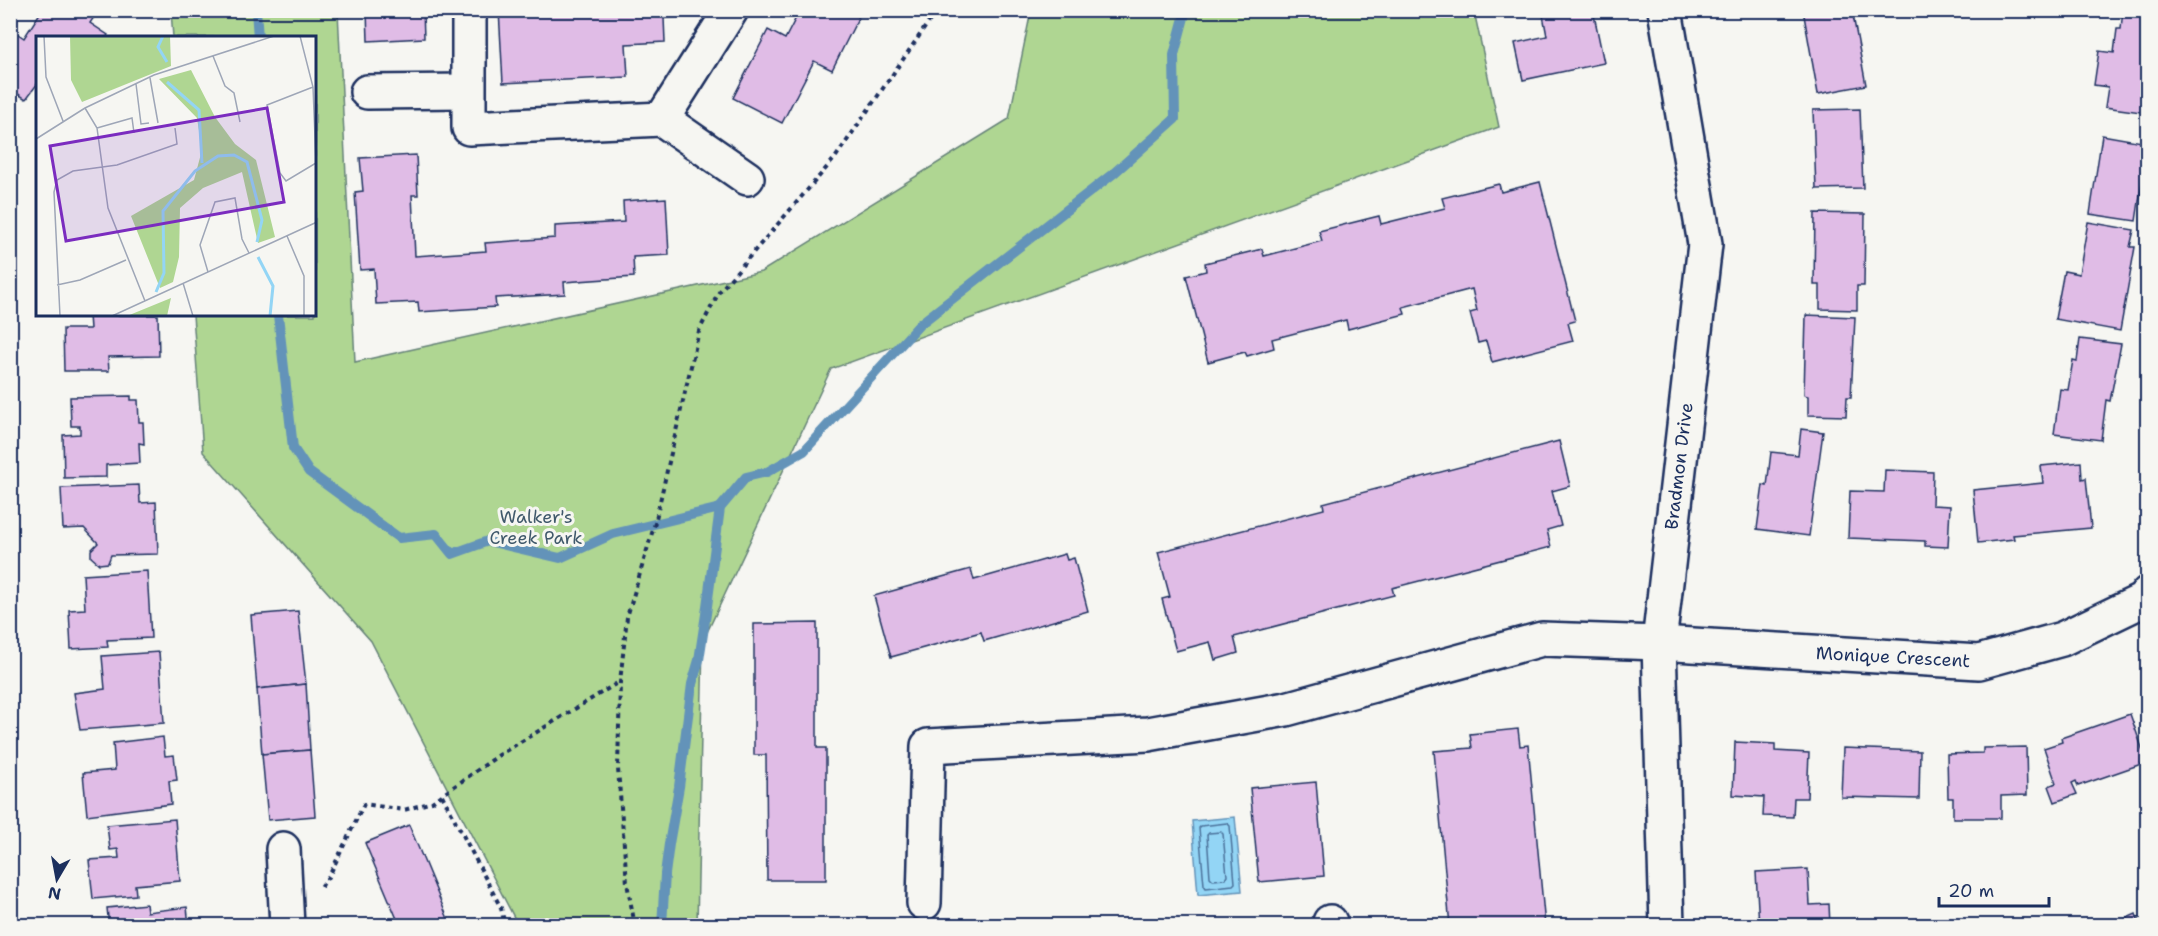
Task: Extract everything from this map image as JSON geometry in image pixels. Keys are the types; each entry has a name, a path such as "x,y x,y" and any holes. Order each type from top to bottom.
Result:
{"street":[{"path":"469,10 469,128 662,119 747,178"},
{"path":"662,119 731,10"},
{"name":"Bradmon Drive","path":"1665,10 1705,244 1659,643 1667,926"},
{"path":"367,92 468,91"},
{"name":"Monique Crescent","path":"924,903 928,746 1148,734 1286,709 1542,639 1659,643 1979,662 2062,639 2143,600 2148,593"},
{"path":"283,849 287,926"}],"path":[{"path":"635,926 627,883 618,769 620,681 627,617 655,523 699,331 719,292 835,158 937,10"},
{"path":"318,891 330,874 364,804 404,810 432,802 499,755 620,681"},
{"path":"442,795 501,908 505,926"}],"green space":[{"name":"Walker's Creek Park","path":"171,11 338,11 355,362 761,272 1009,119 1031,11 1474,11 1499,127 831,369 703,641 697,925 518,925 371,641 203,452 193,316 316,316 316,36 173,36"}],"water":[{"path":"1235,817 1242,891 1198,895 1192,821"}],"building":[{"path":"42,10 85,10 94,17 90,23 108,35 36,36 36,86 26,99 10,89 10,39 15,32 24,38"},
{"path":"367,10 423,10 424,38 368,41"},
{"path":"499,10 704,10 704,16 664,18 665,42 626,44 628,77 503,83"},
{"path":"800,10 862,10 832,70 814,61 782,123 733,98 768,30 785,39"},
{"path":"1542,10 1593,10 1604,63 1523,80 1515,43 1547,36"},
{"path":"1803,10 1852,10 1866,85 1818,94"},
{"path":"2123,10 2148,13 2148,113 2105,107 2108,87 2094,85 2099,51 2114,53 2117,29 2121,29"},
{"path":"1860,109 1863,188 1816,189 1813,110"},
{"path":"2102,135 2148,143 2136,221 2090,214"},
{"path":"416,155 418,195 412,195 415,256 486,251 485,243 555,238 555,226 624,222 623,201 666,198 669,255 633,257 634,277 564,282 565,294 495,298 496,307 419,312 418,302 376,304 374,269 360,270 355,192 363,191 360,158"},
{"path":"1540,182 1575,321 1568,323 1573,341 1492,362 1486,341 1478,343 1470,313 1477,311 1472,289 1403,307 1405,314 1348,329 1346,320 1272,339 1274,348 1247,356 1245,352 1208,362 1186,276 1206,271 1205,263 1262,249 1264,256 1322,241 1319,231 1379,216 1381,224 1445,208 1442,198 1499,184 1501,192"},
{"path":"1815,213 1865,214 1864,286 1857,286 1857,310 1820,309 1820,285 1814,285"},
{"path":"2088,222 2134,230 2130,247 2135,247 2120,331 2055,319 2064,271 2079,274"},
{"path":"1806,315 1855,317 1851,397 1847,397 1846,416 1808,415 1808,396 1804,395"},
{"path":"89,316 158,316 159,356 108,357 109,371 64,371 63,329 90,329"},
{"path":"2080,339 2121,344 2110,401 2106,400 2101,440 2054,434 2060,389 2068,390 2073,360 2077,361"},
{"path":"131,396 131,400 138,400 139,422 143,422 144,444 139,443 140,463 106,465 106,477 64,478 63,435 80,434 80,426 71,426 70,397"},
{"path":"1801,429 1823,432 1809,536 1757,529 1763,485 1767,486 1771,452 1798,455"},
{"path":"1559,441 1570,486 1552,491 1561,526 1547,530 1551,547 1392,588 1394,595 1234,637 1238,653 1215,660 1210,642 1176,651 1162,599 1170,597 1158,552 1324,509 1323,503"},
{"path":"2081,462 2082,479 2086,478 2091,528 2013,535 2014,539 1978,543 1973,490 2043,483 2041,466"},
{"path":"1885,470 1933,472 1932,505 1950,506 1948,547 1925,546 1925,541 1848,538 1850,491 1884,492"},
{"path":"139,485 140,503 156,502 158,554 111,555 108,563 99,564 91,557 91,550 98,543 84,528 63,529 61,488"},
{"path":"1065,554 1067,560 1074,558 1088,611 984,641 981,632 891,657 874,596 971,569 974,580"},
{"path":"147,571 151,638 107,640 108,647 71,649 69,610 85,609 83,575"},
{"path":"298,611 306,684 257,689 251,615"},
{"path":"817,623 817,748 826,748 826,880 767,880 766,755 754,755 754,624"},
{"path":"159,652 164,723 80,730 74,693 105,689 102,656"},
{"path":"306,684 310,750 262,754 257,689"},
{"path":"2130,714 2147,762 2078,786 2076,781 2072,783 2077,794 2055,802 2049,786 2056,783 2044,748 2062,742 2061,738"},
{"path":"1518,729 1520,746 1528,745 1545,926 1450,926 1434,751 1472,748 1470,734"},
{"path":"163,737 165,756 174,755 177,780 169,781 171,804 87,815 83,773 115,770 113,743"},
{"path":"1735,742 1775,744 1775,751 1809,753 1807,798 1794,798 1793,817 1763,816 1764,797 1733,795"},
{"path":"2026,747 2027,795 2001,796 2001,818 1953,818 1953,798 1948,798 1947,754 1983,753 1983,748"},
{"path":"1843,748 1920,751 1919,799 1841,797"},
{"path":"310,750 315,816 268,820 262,754"},
{"path":"1316,782 1324,876 1259,882 1250,788"},
{"path":"175,819 180,881 135,885 136,895 93,899 89,860 119,858 118,849 110,850 107,825"},
{"path":"409,825 451,926 400,926 365,843"},
{"path":"1808,869 1810,905 1829,904 1830,926 1759,926 1756,872"},
{"path":"146,904 147,912 187,907 189,926 109,926 107,908"},
{"path":"2136,914 2140,926 2109,926"}],"waterway":[{"path":"256,10 258,36"},
{"path":"662,926 669,844 692,684 699,660 706,614 720,508 746,477 767,472 804,451 920,324 1114,173 1175,119 1174,55 1186,10"},
{"path":"278,316 293,448 309,472 399,538 436,534 452,554 488,541 560,558 613,534 720,508"}]}
